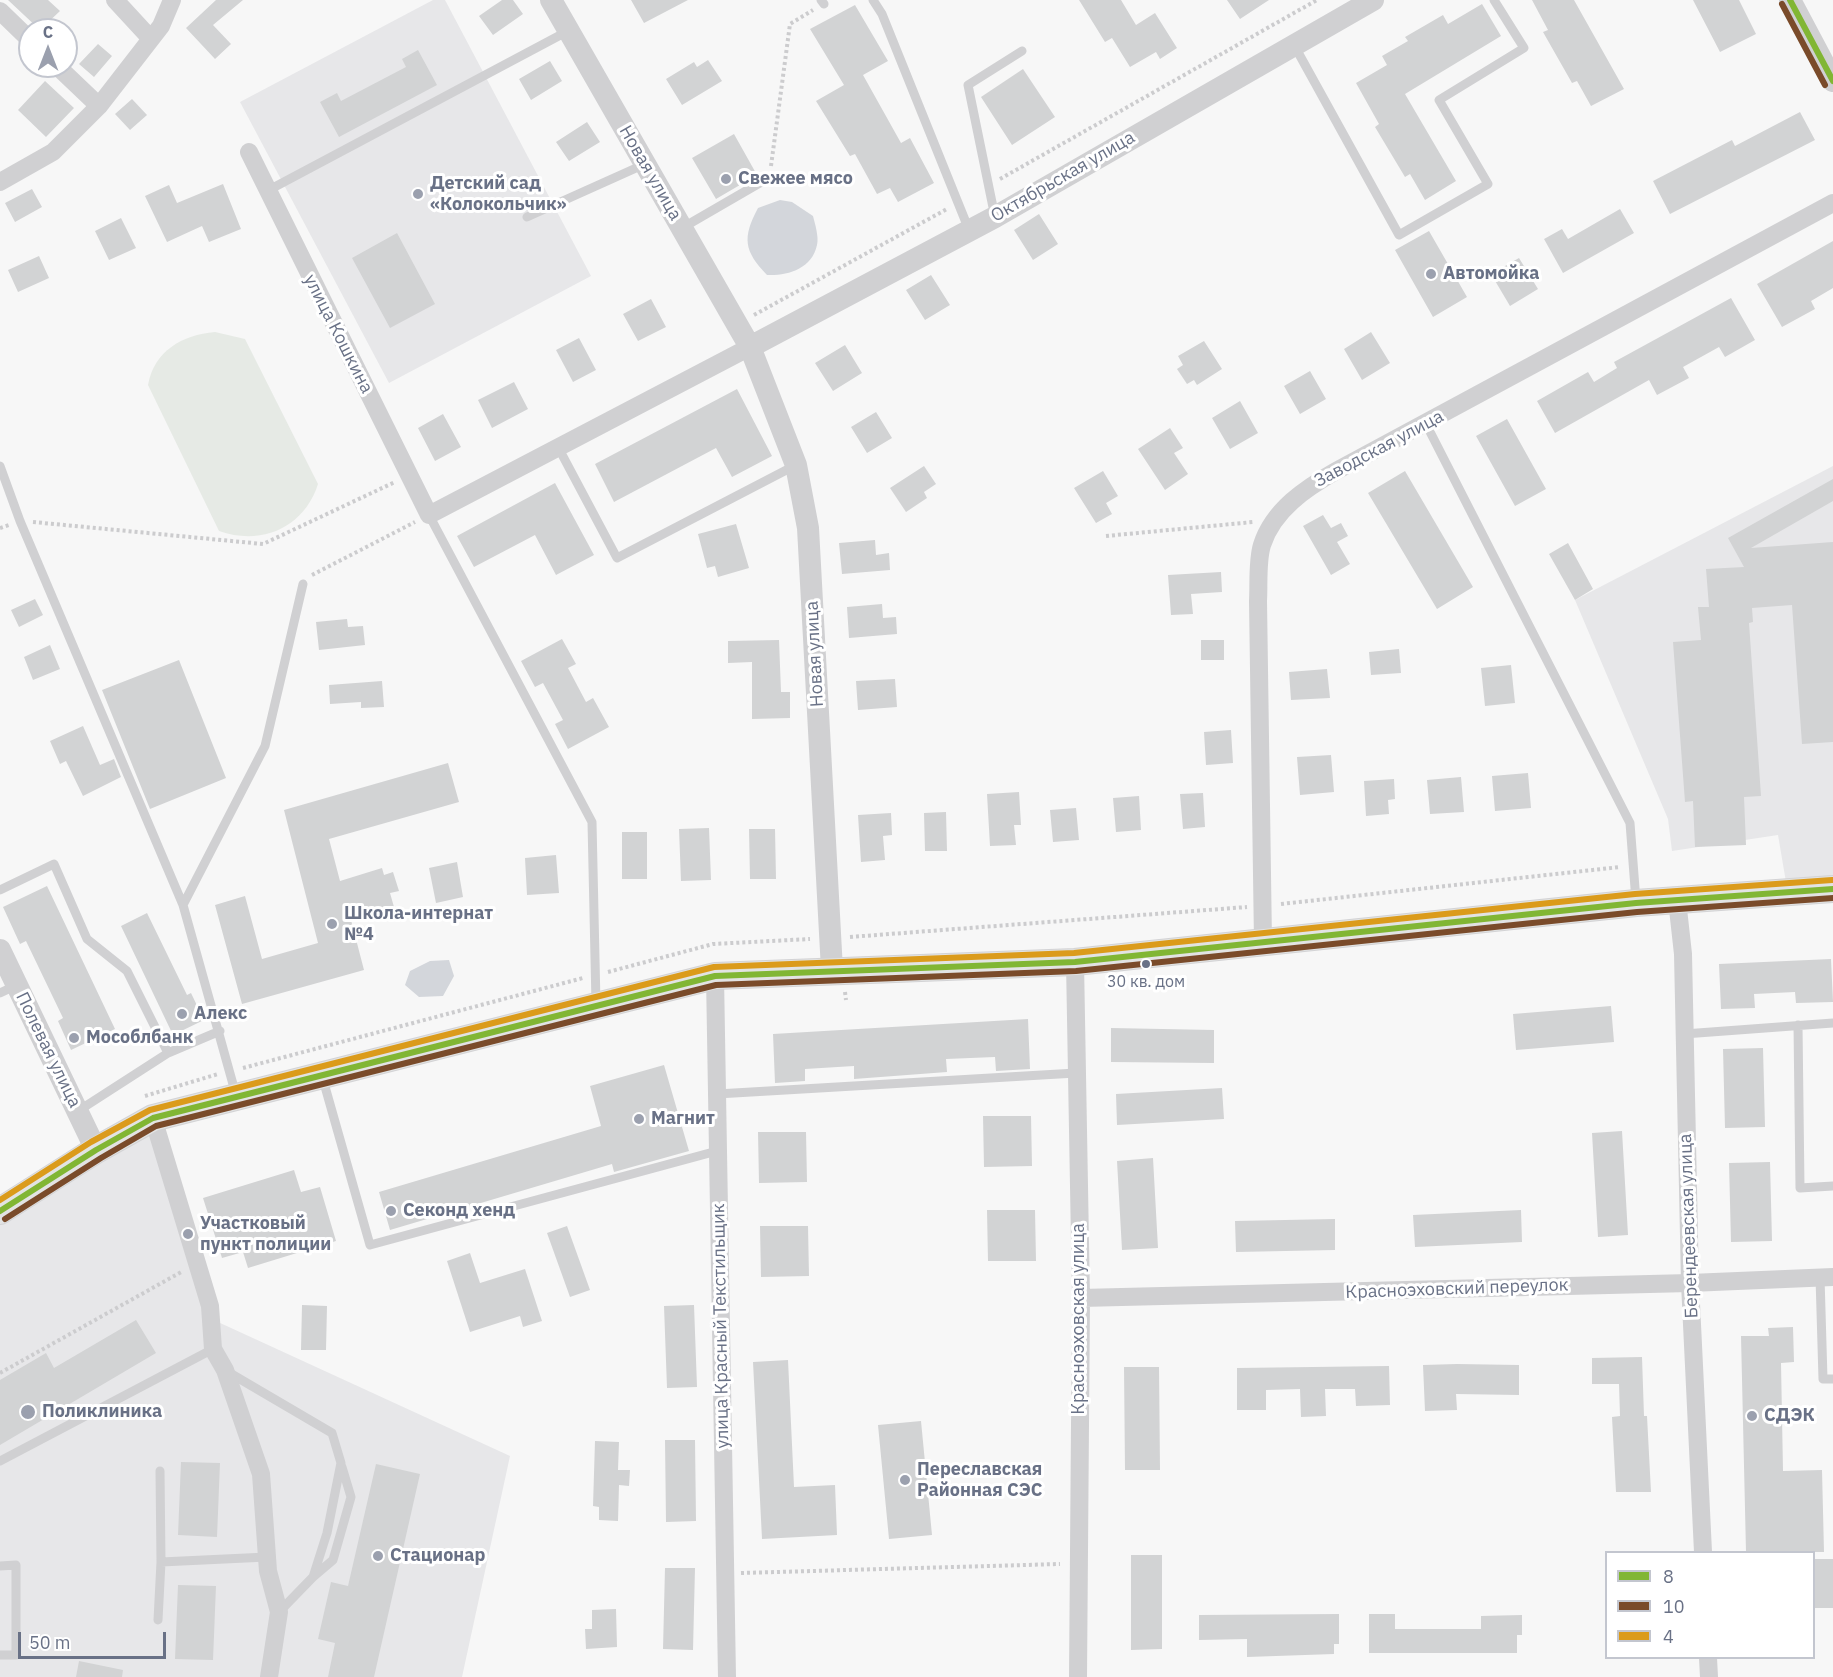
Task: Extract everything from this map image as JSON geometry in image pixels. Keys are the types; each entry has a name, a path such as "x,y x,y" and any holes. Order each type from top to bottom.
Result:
{"main road":[{"path":"0,1211 96,1150 153,1118 715,975 1076,962 1636,903 1681,896 1833,889"}],"street":[{"path":"115,0 152,39"},
{"path":"0,182 53,152 99,106 161,26 172,0"},
{"name":"Новая улица","path":"551,0 750,346 796,465 808,528 832,970"},
{"name":"Октябрьская улица","path":"750,346 995,217 1373,0"},
{"path":"1790,0 1833,81"},
{"path":"0,11 18,28"},
{"path":"70,78 99,106"},
{"name":"улица Кошкина","path":"249,152 429,515"},
{"name":"Заводская улица","path":"1263,942 1258,601 1261,546 1275,520 1302,491 1833,203"},
{"path":"429,515 750,346"},
{"name":"Берендеевская улица","path":"1681,896 1690,1283 1703,1551"},
{"name":"Полевая улица","path":"0,950 8,989 78,1111 96,1150"},
{"name":"Красноэховская улица","path":"1076,962 1081,1298 1078,1677"},
{"name":"улица Красный Текстильщик","path":"715,975 727,1677"},
{"path":"153,1118 210,1305 213,1349 225,1370 261,1474 267,1557 279,1612 269,1677"},
{"name":"Красноэховский переулок","path":"1081,1298 1690,1283 1827,1277"},
{"path":"1708,1659 1709,1677"}],"lane":[{"path":"873,0 882,14 969,231"},
{"path":"1294,44 1399,235 1488,184 1438,100 1524,48 1494,0"},
{"path":"267,191 568,32"},
{"path":"995,217 968,85 1022,51"},
{"path":"527,217 645,164"},
{"path":"681,228 770,177"},
{"path":"1426,424 1630,823 1636,903"},
{"path":"558,447 617,558 796,465"},
{"path":"0,466 20,521 183,905 237,1097"},
{"path":"429,515 592,822 596,1006"},
{"path":"183,905 265,746 303,584"},
{"path":"0,890 54,864 87,939 127,970 168,1053"},
{"path":"1684,1034 1833,1023"},
{"path":"1798,1025 1800,1188 1833,1186"},
{"path":"78,1111 168,1053 220,1031"},
{"path":"717,1094 1076,1073"},
{"path":"322,1076 370,1245 717,1151"},
{"path":"1827,1277 1823,1379 1833,1379"},
{"path":"0,1461 213,1349"},
{"path":"225,1370 332,1433 351,1497 333,1560 279,1612"},
{"path":"313,1577 327,1533 341,1463"},
{"path":"158,1620 161,1562 160,1471"},
{"path":"161,1562 267,1557"},
{"path":"0,1566 16,1565 16,1655 0,1655"}],"path":[{"path":"989,186 1317,0"},
{"path":"770,177 790,24 822,2"},
{"path":"737,324 958,203"},
{"path":"0,528 20,521 263,544 409,476"},
{"path":"303,584 309,577 429,515"},
{"path":"1106,536 1275,520"},
{"path":"0,1374 197,1263"},
{"path":"725,1574 1078,1563"}],"shaded area":[{"name":"Детский сад «Колокольчик»","path":"433,0 445,0 591,276 389,383 240,102"},
{"path":"780,200 792,202 813,216 817,245 810,260 798,269 783,274 767,275 750,251 749,228 758,208"},
{"path":"215,332 245,339 318,484 303,512 279,530 265,534 250,536 219,531 148,385 156,363 171,347 191,337"},
{"path":"1833,466 1833,885 1787,888 1778,835 1672,851 1668,819 1575,600"},
{"path":"449,960 454,976 443,996 419,997 405,985 410,971 430,961"},
{"path":"154,1120 218,1322 510,1456 462,1677 0,1677 0,1212"}],"building":[{"path":"8,0 48,0 60,11 53,18 27,18"},
{"path":"216,0 243,0 213,25 231,44 215,59 186,28"},
{"path":"502,0 513,0 523,14 493,35 479,16"},
{"path":"631,0 688,0 644,23"},
{"path":"1079,0 1121,0 1136,25 1155,13 1177,48 1160,59 1156,52 1130,67 1112,38 1105,42"},
{"path":"1227,0 1269,0 1240,19"},
{"path":"1532,0 1574,0 1624,89 1591,106 1577,81 1572,83 1543,32 1548,30"},
{"path":"1693,0 1739,0 1756,34 1720,52"},
{"path":"1482,4 1501,36 1405,94 1456,181 1425,200 1410,174 1405,177 1375,127 1379,124 1356,83 1387,65 1382,56 1408,41 1405,37 1443,15 1448,24"},
{"path":"855,5 888,61 863,75 901,143 910,138 934,183 898,202 890,188 877,194 855,154 850,156 816,101 844,85 810,29"},
{"path":"98,44 112,56 94,77 79,64"},
{"path":"418,50 437,85 339,137 320,102 337,93 341,101 406,67 402,59"},
{"path":"708,60 722,81 682,105 666,79 694,62 697,67"},
{"path":"550,61 562,81 531,100 519,79"},
{"path":"1023,69 1055,117 1012,145 981,97"},
{"path":"45,81 74,108 46,137 18,110"},
{"path":"132,99 147,115 130,130 115,114"},
{"path":"1800,112 1815,140 1670,214 1653,181 1732,140 1735,146"},
{"path":"587,122 600,142 569,161 556,142"},
{"path":"734,134 757,175 716,199 692,158"},
{"path":"223,184 241,229 209,242 202,226 167,242 145,196 169,185 177,203"},
{"path":"32,189 42,207 15,222 5,203"},
{"path":"1620,209 1634,233 1563,273 1544,239 1562,229 1568,239"},
{"path":"1039,214 1058,244 1033,260 1014,230"},
{"path":"121,218 136,248 109,260 95,231"},
{"name":"Автомойка","path":"1429,231 1467,297 1433,317 1395,250"},
{"path":"397,233 435,304 390,328 352,258"},
{"path":"1833,241 1833,288 1811,301 1815,309 1782,327 1757,284"},
{"path":"39,256 49,278 18,292 8,270"},
{"path":"1519,258 1538,289 1510,306 1491,274"},
{"path":"931,275 950,305 925,320 906,290"},
{"path":"1731,298 1755,340 1725,357 1719,347 1683,367 1689,378 1657,395 1649,380 1555,433 1537,401 1588,372 1594,382 1617,368 1614,362"},
{"path":"651,299 666,327 638,341 623,314"},
{"path":"1371,332 1390,363 1362,380 1344,349"},
{"path":"579,338 596,370 573,382 556,350"},
{"path":"1204,341 1222,369 1197,385 1194,380 1187,384 1177,369 1183,365 1178,356"},
{"path":"845,345 862,373 833,391 815,363"},
{"path":"1310,371 1326,399 1300,414 1284,386"},
{"path":"514,382 528,409 492,428 478,400"},
{"path":"737,389 772,456 732,477 716,448 614,502 595,464"},
{"path":"1240,401 1258,433 1230,449 1212,418"},
{"path":"876,412 892,438 867,453 851,427"},
{"path":"443,414 461,447 435,461 418,428"},
{"path":"1507,419 1546,489 1515,506 1476,436"},
{"path":"1170,428 1183,448 1174,453 1188,474 1165,490 1138,449"},
{"path":"924,466 936,484 924,492 927,498 906,512 890,488"},
{"path":"1103,471 1118,496 1106,503 1112,514 1096,523 1074,488"},
{"path":"1405,471 1473,587 1437,609 1368,493"},
{"path":"1833,479 1833,501 1751,548 1833,542 1833,742 1802,744 1792,605 1752,608 1753,622 1749,623 1761,796 1744,797 1746,845 1695,847 1693,801 1685,802 1673,642 1701,640 1698,607 1709,607 1706,569 1744,567 1728,538"},
{"path":"555,483 594,555 556,575 535,535 474,567 457,536"},
{"path":"1323,515 1331,528 1341,523 1348,536 1337,542 1350,564 1331,575 1303,526"},
{"path":"736,524 749,568 718,577 715,566 707,568 698,534"},
{"path":"875,540 876,555 889,553 890,570 842,574 839,543"},
{"path":"1568,543 1593,589 1575,600 1549,554"},
{"path":"1221,572 1222,592 1191,594 1193,614 1171,615 1168,575"},
{"path":"35,599 43,615 19,627 11,610"},
{"path":"882,604 883,618 896,617 897,634 849,638 847,607"},
{"path":"347,619 348,627 363,626 365,645 319,650 316,622"},
{"path":"562,639 576,664 568,668 586,702 593,698 609,727 568,749 555,724 563,720 543,683 535,687 521,661"},
{"path":"779,640 781,692 790,692 790,718 752,719 752,662 728,663 728,641"},
{"path":"1201,640 1224,640 1224,660 1201,660"},
{"path":"50,645 60,669 33,680 24,657"},
{"path":"1399,649 1401,673 1371,675 1369,652"},
{"path":"179,660 226,778 150,809 102,690"},
{"path":"1511,665 1515,703 1485,706 1481,668"},
{"path":"1327,669 1330,698 1291,700 1289,672"},
{"path":"895,679 897,707 858,710 856,681"},
{"path":"382,681 384,707 361,708 361,702 330,704 329,685"},
{"path":"83,726 100,765 114,759 121,777 83,796 66,761 60,764 50,741"},
{"path":"1231,730 1233,763 1206,765 1204,732"},
{"path":"1331,755 1334,792 1300,795 1297,757"},
{"path":"448,763 459,802 329,839 340,881 382,868 384,875 393,872 399,891 390,893 394,907 351,920 364,970 242,1004 215,905 245,896 262,959 318,943 284,810"},
{"path":"1528,773 1531,808 1495,811 1492,776"},
{"path":"1461,777 1464,812 1430,814 1427,780"},
{"path":"1394,779 1395,799 1388,800 1389,814 1366,816 1364,781"},
{"path":"1019,792 1021,825 1014,825 1016,845 990,846 987,794"},
{"path":"1203,793 1205,827 1183,829 1180,794"},
{"path":"1139,796 1141,830 1116,832 1113,798"},
{"path":"1076,808 1079,840 1053,842 1050,810"},
{"path":"946,812 947,851 925,851 924,813"},
{"path":"891,813 892,835 883,836 885,860 861,862 858,815"},
{"path":"709,828 711,880 681,881 679,829"},
{"path":"749,829 775,829 776,879 750,879"},
{"path":"622,832 647,832 647,879 622,879"},
{"path":"556,855 559,893 527,895 525,858"},
{"path":"457,862 463,897 436,903 429,868"},
{"path":"47,886 115,1029 71,1050 58,1021 63,1018 26,941 20,944 3,907"},
{"path":"147,913 187,995 191,993 204,1020 173,1035 121,926"},
{"path":"1831,959 1833,1002 1796,1003 1795,992 1754,994 1755,1008 1721,1009 1719,964"},
{"path":"1611,1006 1614,1042 1516,1050 1513,1014"},
{"path":"1028,1019 1030,1069 996,1071 995,1057 946,1059 947,1072 854,1079 854,1066 805,1069 805,1081 775,1083 773,1034"},
{"path":"1111,1028 1214,1030 1214,1063 1111,1062"},
{"path":"1763,1048 1765,1127 1725,1128 1723,1049"},
{"path":"664,1065 689,1151 614,1172 612,1164 390,1230 379,1192 601,1126 590,1086"},
{"path":"1222,1088 1224,1119 1117,1125 1116,1094"},
{"path":"983,1116 1031,1116 1032,1166 984,1167"},
{"path":"1622,1131 1628,1235 1598,1237 1592,1133"},
{"path":"758,1132 806,1132 807,1182 759,1183"},
{"path":"1153,1158 1158,1248 1122,1250 1117,1161"},
{"path":"1770,1162 1772,1241 1731,1242 1729,1163"},
{"path":"294,1170 301,1192 320,1187 336,1241 248,1268 243,1252 222,1258 203,1198"},
{"path":"987,1210 1035,1210 1036,1261 988,1261"},
{"path":"1521,1210 1522,1242 1415,1247 1413,1215"},
{"path":"1335,1219 1335,1250 1236,1252 1235,1221"},
{"path":"567,1226 590,1290 570,1297 547,1233"},
{"path":"760,1226 808,1226 809,1276 761,1277"},
{"path":"470,1253 480,1283 525,1269 542,1321 523,1327 520,1316 470,1332 447,1261"},
{"path":"302,1305 327,1306 326,1350 301,1350"},
{"path":"694,1305 697,1387 667,1388 664,1306"},
{"name":"Поликлиника","path":"136,1320 156,1353 0,1445 0,1380 46,1353 54,1368"},
{"path":"1793,1327 1794,1362 1781,1363 1783,1471 1822,1470 1824,1552 1746,1551 1741,1336 1769,1336 1768,1328"},
{"path":"1642,1357 1644,1416 1647,1416 1651,1492 1616,1492 1612,1417 1620,1416 1619,1384 1592,1384 1592,1358"},
{"path":"788,1360 794,1487 835,1485 837,1535 762,1539 753,1362"},
{"path":"1423,1365 1519,1365 1519,1395 1456,1394 1457,1410 1425,1411"},
{"path":"1389,1366 1390,1405 1356,1406 1355,1389 1325,1389 1326,1416 1301,1417 1300,1389 1266,1390 1266,1410 1237,1410 1237,1368"},
{"path":"1124,1367 1159,1367 1160,1470 1125,1470"},
{"name":"Переславская Районная СЭС","path":"921,1421 932,1535 889,1539 878,1425"},
{"path":"665,1440 695,1440 696,1521 666,1522"},
{"path":"595,1441 619,1442 618,1470 630,1470 629,1486 619,1485 618,1521 599,1520 599,1507 593,1506"},
{"path":"181,1462 220,1463 217,1537 178,1535"},
{"name":"Стационар","path":"376,1464 420,1474 374,1677 328,1677 335,1643 318,1639 331,1582 348,1586"},
{"path":"1131,1555 1162,1555 1162,1649 1131,1650"},
{"path":"1815,1559 1833,1559 1833,1608 1815,1608"},
{"path":"665,1568 695,1568 693,1650 663,1649"},
{"path":"178,1585 216,1586 213,1660 175,1659"},
{"path":"616,1609 617,1647 586,1649 585,1629 592,1629 592,1610"},
{"path":"1339,1614 1339,1644 1334,1644 1334,1654 1247,1657 1247,1639 1199,1640 1199,1615"},
{"path":"1369,1614 1395,1614 1395,1629 1481,1629 1481,1616 1522,1615 1522,1635 1517,1635 1517,1653 1369,1653"},
{"path":"79,1661 123,1670 122,1677 76,1677"}],"transit line":[{"name":"8","path":"1790,0 1833,81"},
{"name":"10","path":"1782,4 1825,85"},
{"name":"4","path":"0,1200 91,1142 150,1110 714,967 1074,953 1635,894 1832,880"},
{"name":"8","path":"0,1211 96,1150 153,1118 715,976 1075,962 1636,903 1833,889"},
{"name":"10","path":"5,1219 156,1126 716,985 1076,971 1637,912 1833,898"}],"place":[{"name":"Свежее мясо","path":"726,179"},
{"name":"Детский сад «Колокольчик»","path":"418,194"},
{"name":"Автомойка","path":"1431,274"},
{"name":"Школа-интернат №4","path":"332,924"},
{"name":"30 кв. дом","path":"1146,964"},
{"name":"Алекс","path":"182,1014"},
{"name":"Мособлбанк","path":"74,1038"},
{"name":"Магнит","path":"639,1119"},
{"name":"Секонд хенд","path":"391,1211"},
{"name":"Участковый пункт полиции","path":"188,1234"},
{"name":"Поликлиника","path":"28,1412"},
{"name":"СДЭК","path":"1752,1416"},
{"name":"Переславская Районная СЭС","path":"905,1480"},
{"name":"Стационар","path":"378,1556"}]}
